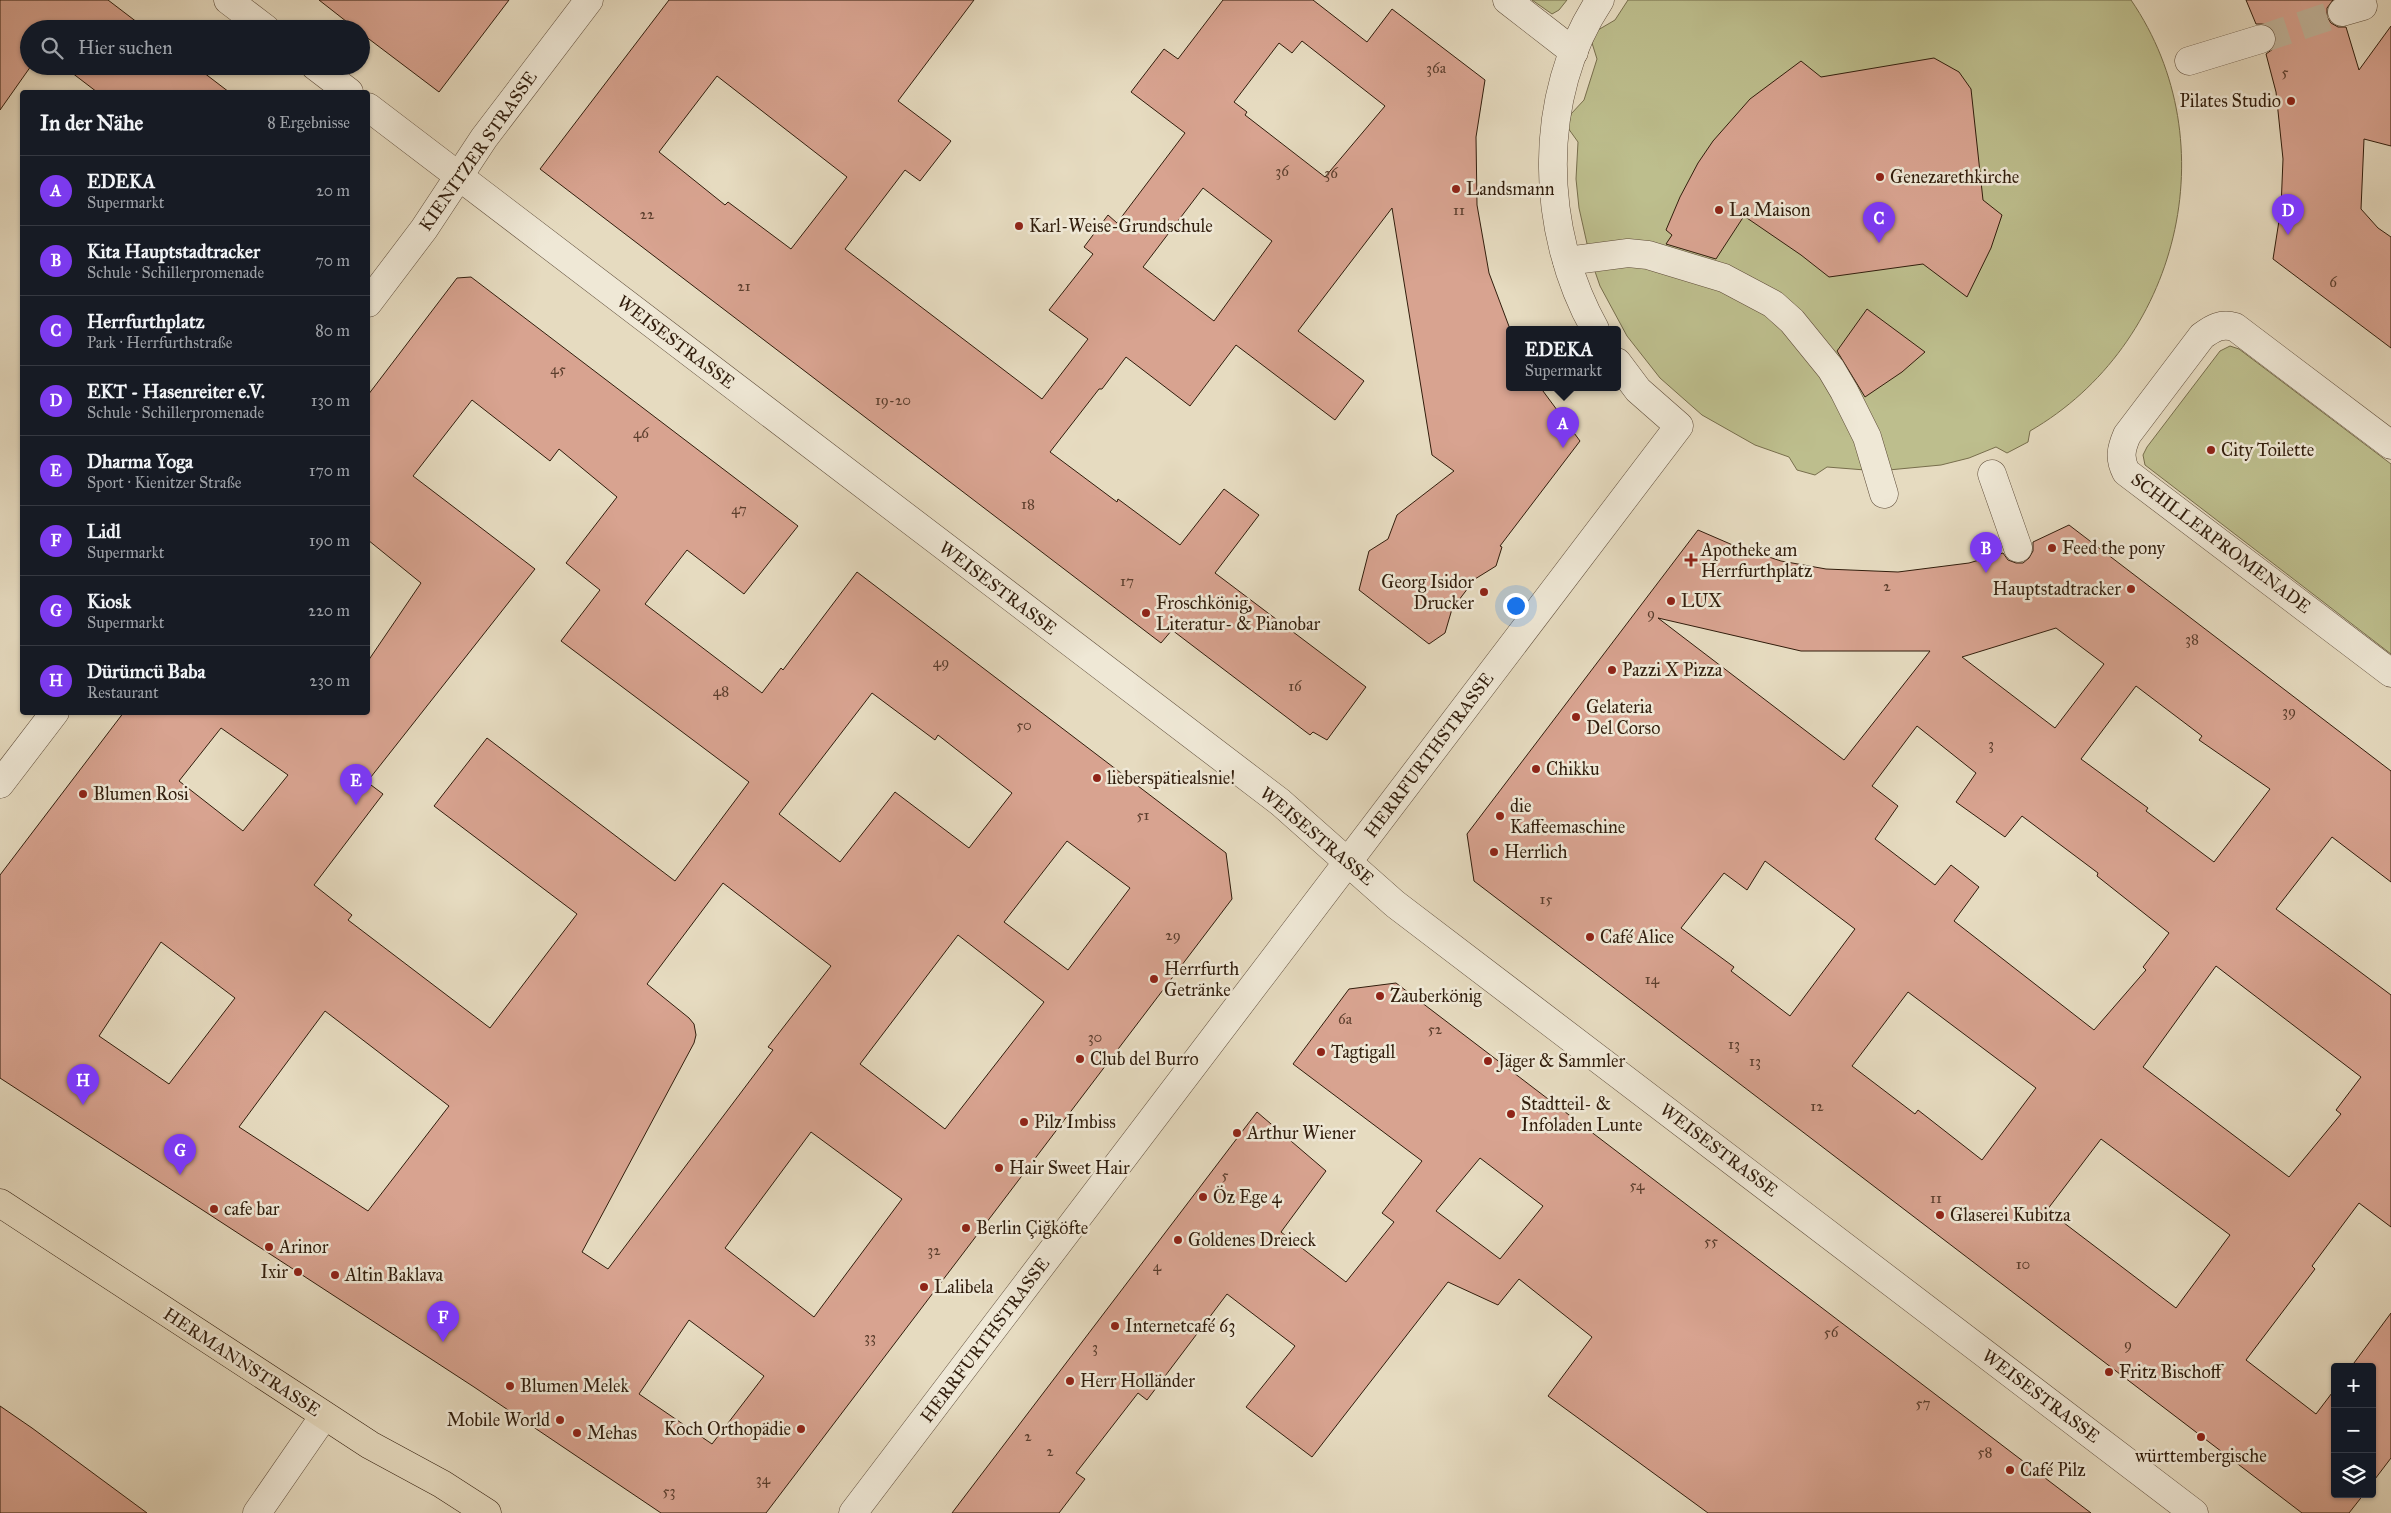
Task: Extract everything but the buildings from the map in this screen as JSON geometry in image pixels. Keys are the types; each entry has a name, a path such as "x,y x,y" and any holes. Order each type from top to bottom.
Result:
{"main road":[{"name":"HERMANNSTRASSE","path":"0,1203 382,1453 442,1484 487,1513"}],"street":[{"path":"228,0 254,20"},
{"name":"KIENITZER STRASSE","path":"370,300 424,229 484,138 589,0"},
{"path":"1507,0 1574,52"},
{"path":"1594,326 1579,296 1566,261 1557,218 1553,180 1553,146 1556,116 1574,52 1600,0"},
{"path":"2189,61 2261,39"},
{"path":"327,75 346,90"},
{"name":"WEISESTRASSE","path":"370,109 1280,802 1395,904 2194,1513"},
{"path":"1566,261 1628,253 1648,255 1724,278 1773,304 1792,320 1831,370 1844,391 1867,437 1884,494"},
{"name":"SCHILLERPROMENADE","path":"2391,445 2235,327 2225,324 2212,328 2202,336 2127,435 2121,449 2122,462 2126,472 2391,673"},
{"name":"HERRFURTHSTRASSE","path":"852,1513 1679,426 1638,390 1621,367"},
{"path":"1992,474 2018,548"},
{"path":"0,784 53,715"},
{"path":"257,1513 324,1416"}],"green space":[{"path":"1532,0 1567,0 1559,10 1552,14"},
{"path":"1628,0 2131,0 2161,56 2178,116 2181,177 2173,237 2153,295 2122,347 2081,394 2030,431 2028,442 2007,453 1996,447 1969,458 1941,465 1878,471 1827,467 1815,475 1797,470 1789,457 1755,445 1702,415 1660,378 1627,336 1600,286 1590,257 1579,208 1576,179 1578,142 1568,128 1571,114 1584,100 1597,59 1592,43 1598,30 1615,20"},
{"path":"2230,346 2239,349 2391,464 2391,654 2145,465 2143,455 2147,447 2220,351"}],"tunnel":[{"path":"2261,39 2342,12"}],"place":[{"name":"Pilates Studio","path":"2291,101"},
{"name":"Genezarethkirche","path":"1880,177"},
{"name":"Landsmann","path":"1456,189"},
{"name":"La Maison","path":"1719,210"},
{"name":"Karl-Weise-Grundschule","path":"1019,226"},
{"name":"EKT - Hasenreiter e.V.","path":"2288,235"},
{"name":"Herrfurthplatz","path":"1879,243"},
{"name":"EDEKA","path":"1563,448"},
{"name":"City Toilette","path":"2211,450"},
{"name":"Feed the pony","path":"2052,548"},
{"name":"Apotheke am Herrfurthplatz","path":"1691,560"},
{"name":"Kita Hauptstadtracker","path":"1986,573"},
{"name":"Hauptstadtracker","path":"2131,589"},
{"name":"Georg Isidor Drucker","path":"1484,592"},
{"name":"LUX","path":"1671,601"},
{"name":"Froschkönig, Literatur- & Pianobar","path":"1146,613"},
{"name":"Pazzi X Pizza","path":"1612,670"},
{"name":"Gelateria Del Corso","path":"1576,717"},
{"name":"Chikku","path":"1536,769"},
{"name":"lieberspätiealsnie!","path":"1097,778"},
{"name":"Blumen Rosi","path":"83,794"},
{"name":"Dharma Yoga","path":"356,805"},
{"name":"die Kaffeemaschine","path":"1500,816"},
{"name":"Herrlich","path":"1494,852"},
{"name":"Café Alice","path":"1590,937"},
{"name":"Herrfurth Getränke","path":"1154,979"},
{"name":"Zauberkönig","path":"1380,996"},
{"name":"Tagtigall","path":"1321,1052"},
{"name":"Club del Burro","path":"1080,1059"},
{"name":"Jäger & Sammler","path":"1488,1061"},
{"name":"Dürümcü Baba","path":"83,1105"},
{"name":"Stadtteil- & Infoladen Lunte","path":"1511,1114"},
{"name":"Pilz Imbiss","path":"1024,1122"},
{"name":"Arthur Wiener","path":"1237,1133"},
{"name":"Hair Sweet Hair","path":"999,1168"},
{"name":"Kiosk","path":"180,1175"},
{"name":"Öz Ege 4","path":"1203,1197"},
{"name":"cafe bar","path":"214,1209"},
{"name":"Glaserei Kubitza","path":"1940,1215"},
{"name":"Berlin Çiğköfte","path":"966,1228"},
{"name":"Goldenes Dreieck","path":"1178,1240"},
{"name":"Arinor","path":"269,1247"},
{"name":"Ixir","path":"298,1272"},
{"name":"Altin Baklava","path":"335,1275"},
{"name":"Lalibela","path":"924,1287"},
{"name":"Internetcafé 63","path":"1115,1326"},
{"name":"Lidl","path":"443,1342"},
{"name":"Fritz Bischoff","path":"2109,1372"},
{"name":"Herr Holländer","path":"1070,1381"},
{"name":"Blumen Melek","path":"510,1386"},
{"name":"Mobile World","path":"560,1420"},
{"name":"Koch Orthopädie","path":"801,1429"},
{"name":"Mehas","path":"577,1433"},
{"name":"württembergische","path":"2201,1437"},
{"name":"Café Pilz","path":"2010,1470"}]}
